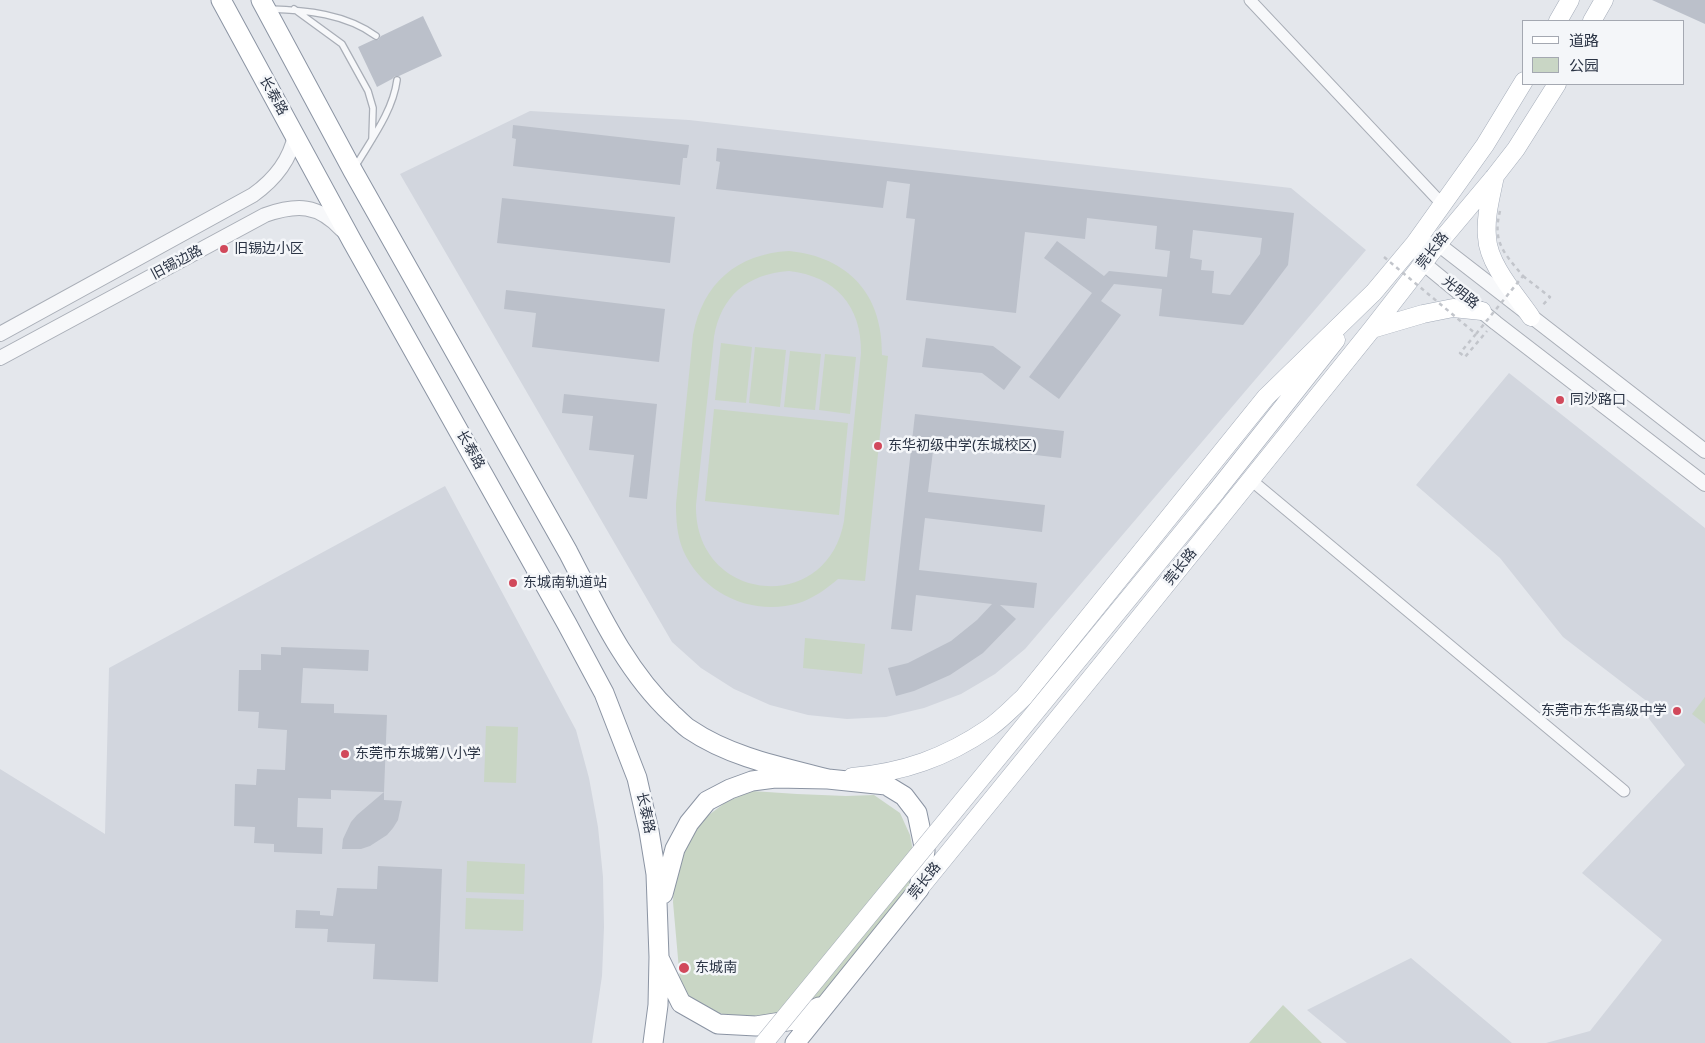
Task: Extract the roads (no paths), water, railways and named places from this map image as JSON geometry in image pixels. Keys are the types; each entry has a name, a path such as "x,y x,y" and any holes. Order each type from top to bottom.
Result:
{"highway":[{"name":"长泰路","path":"221,0 352,241 604,693 637,778 649,830 656,874 657,922"},
{"path":"263,4 353,171 632,666 660,702 689,728 720,746 754,759 828,779"},
{"path":"652,1043 658,1005 659,957 657,922 666,878 675,849 689,823 707,801 730,789 752,781 775,778 828,779 886,785 904,796 917,813 925,851 919,889"},
{"name":"莞长路","path":"795,1043 919,889"},
{"path":"659,957 681,1003 718,1024 756,1026 794,1020 828,1002"}],"main road":[{"path":"1559,20 1570,0"},
{"path":"1593,20 1604,0"},
{"name":"莞长路","path":"764,1043 1215,492 1313,370 1366,300 1415,243 1485,145 1522,84"},
{"name":"莞长路","path":"919,889 1251,480 1438,244 1495,176 1516,149 1556,85"},
{"path":"1495,176 1487,219 1486,238 1494,262 1531,317"},
{"name":"莞长路","path":"828,779 867,776 928,762 960,746 990,727 1004,715 1024,696 1070,641 1266,397 1366,300"},
{"path":"1372,329 1423,314 1453,308 1482,311"}],"street":[{"path":"1250,0 1442,205"},
{"name":"旧锡边路","path":"0,334 254,195 269,183 290,155 295,135"},
{"name":"旧锡边路","path":"0,358 265,215 279,210 295,207 319,211 335,222 352,241"},
{"path":"1423,264 1415,243 1438,244"},
{"name":"光明路","path":"1438,244 1705,451"},
{"name":"光明路","path":"1423,264 1705,484"},
{"path":"1251,480 1624,791"}],"lane":[{"path":"263,4 330,15 368,30 376,36"},
{"path":"294,9 342,44 368,91 373,108 372,139"},
{"path":"353,171 384,117 395,93 397,80"}],"place":[{"name":"旧锡边小区","path":"224,249"},
{"name":"同沙路口","path":"1560,400"},
{"name":"东华初级中学(东城校区)","path":"878,446"},
{"name":"东城南轨道站","path":"513,583"},
{"name":"东莞市东华高级中学","path":"1677,711"},
{"name":"东莞市东城第八小学","path":"345,754"},
{"name":"东城南","path":"684,968"}]}
